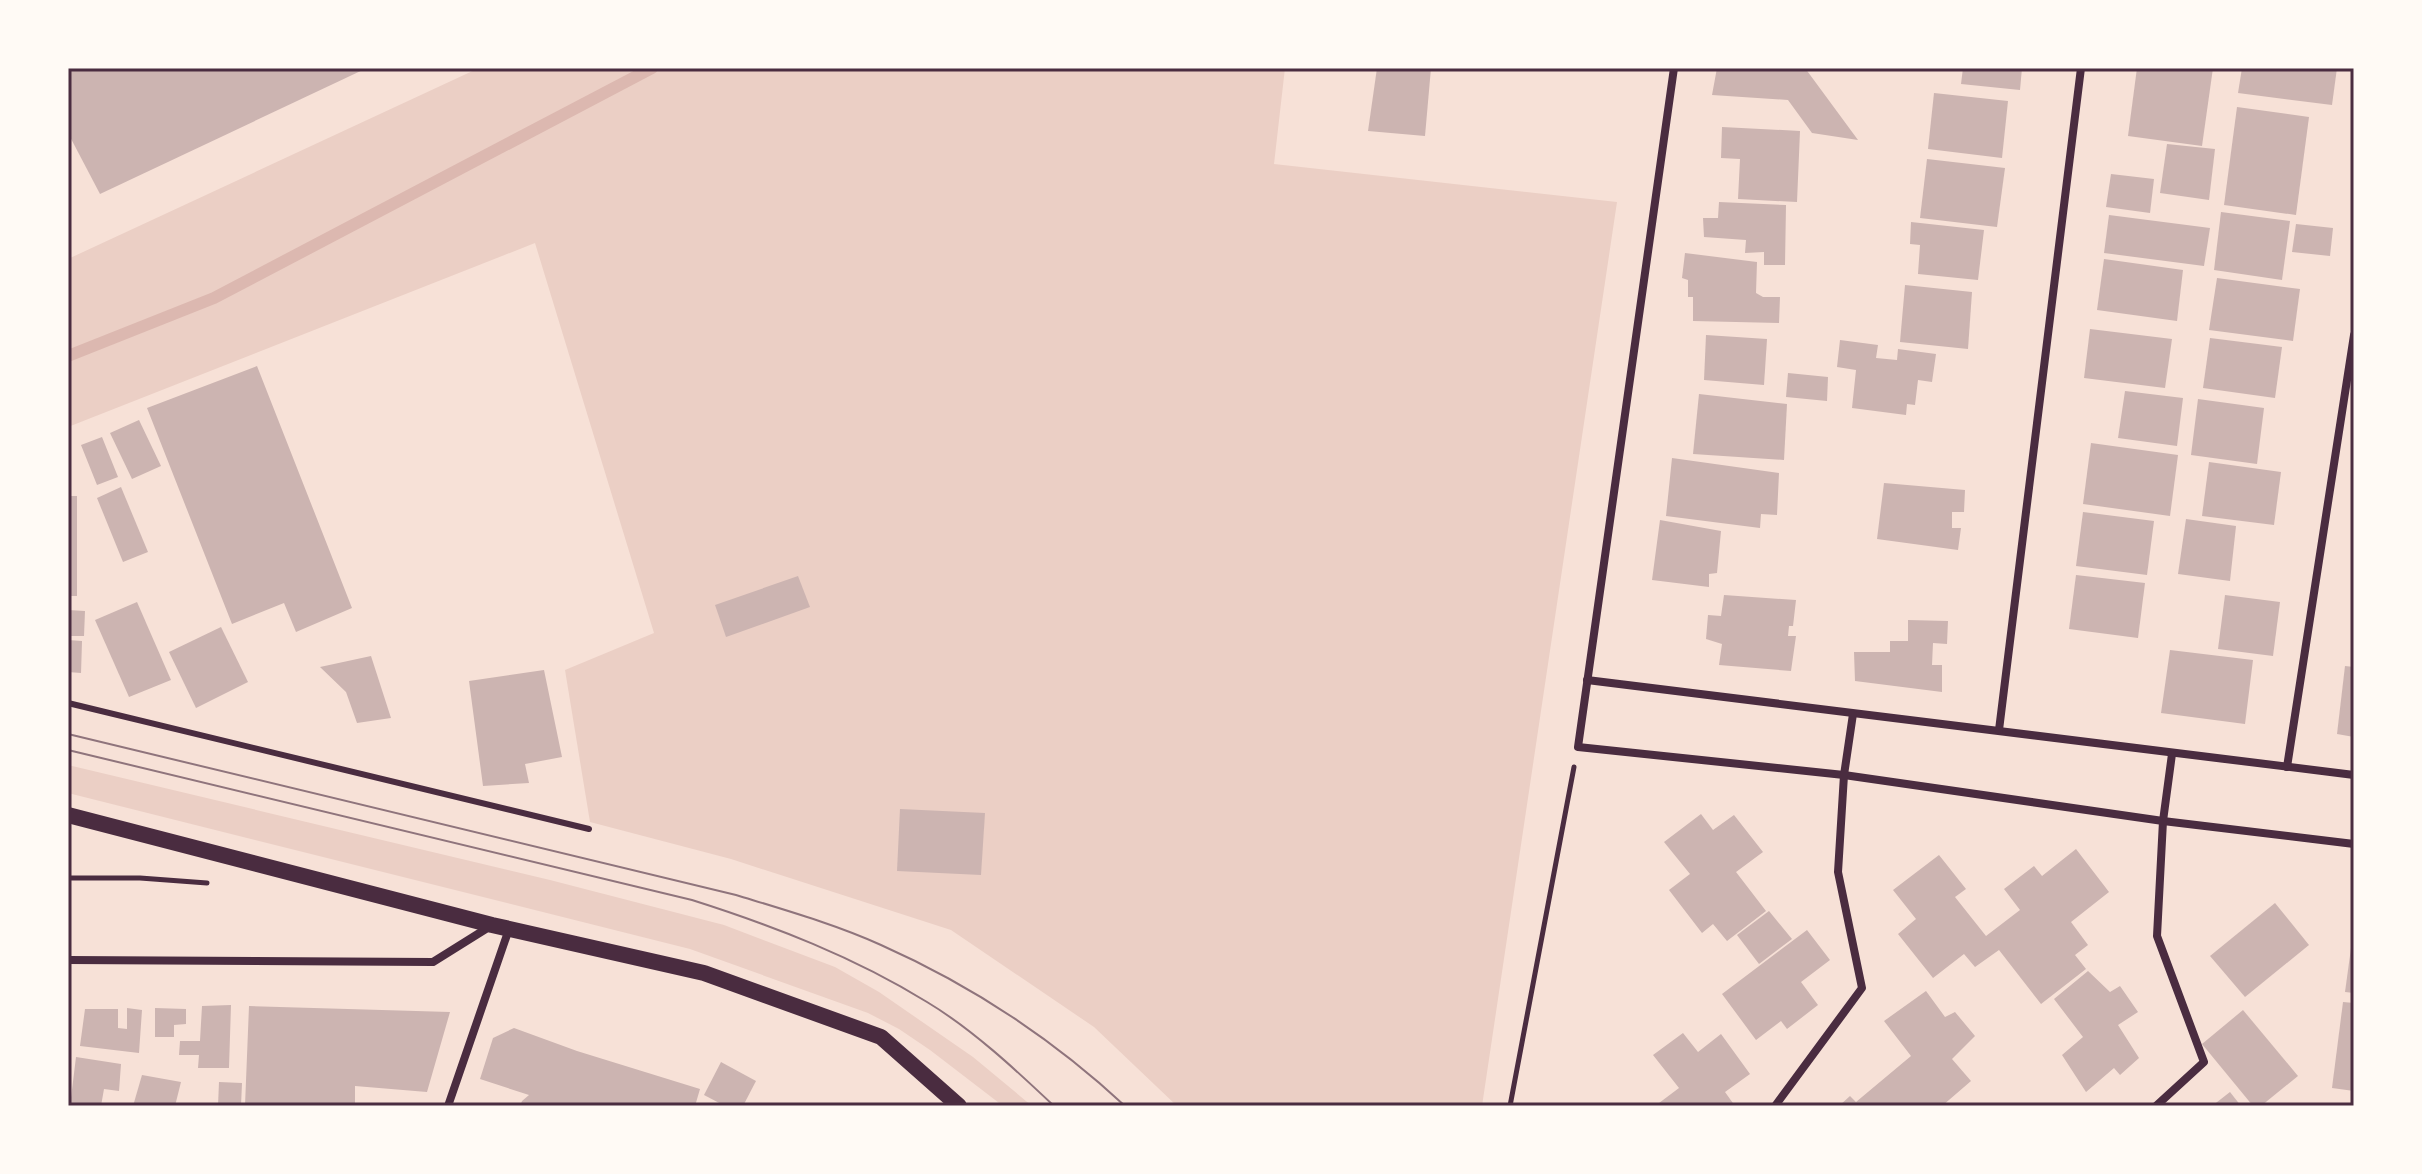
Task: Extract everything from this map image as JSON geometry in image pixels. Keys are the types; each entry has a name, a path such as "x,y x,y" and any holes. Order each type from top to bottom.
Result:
{"main road":[{"path":"68,815 500,927 704,973 881,1037 959,1106"}],"street":[{"path":"1674,68 1578,747 1844,775 2163,821 2354,844"},
{"path":"1999,730 2081,68"},
{"path":"2287,767 2354,335"},
{"path":"1587,680 2354,775"},
{"path":"1775,1106 1862,988 1838,872 1844,775 1853,714"},
{"path":"2156,1106 2204,1062 2157,936 2163,821 2172,754"},
{"path":"68,960 433,962 500,927"},
{"path":"448,1106 500,927"}],"lane":[{"path":"68,703 589,829"}],"path":[{"path":"1510,1106 1578,747"}],"shaded area":[{"path":"479,68 1285,68 1274,164 1617,202 1482,1106 1177,1106 1094,1027 951,930 731,859 590,822 565,670 654,633 535,243 68,427 68,259"},
{"path":"68,765 550,880 724,925 835,967 879,992 973,1057 1032,1106 1003,1106 930,1050 868,1013 690,949 68,793"}],"building":[{"path":"68,68 367,68 100,194 68,133"},
{"path":"1377,68 1431,68 1425,136 1368,131"},
{"path":"1717,68 1805,68 1858,140 1812,133 1788,100 1712,95"},
{"path":"1963,68 2022,68 2020,90 1961,84"},
{"path":"2137,68 2213,68 2202,146 2128,136"},
{"path":"2242,68 2337,68 2332,105 2238,93"},
{"path":"1934,93 2008,101 2002,158 1928,149"},
{"path":"2237,107 2309,117 2296,215 2224,205"},
{"path":"1722,127 1800,131 1797,202 1738,199 1740,159 1721,158"},
{"path":"2167,144 2215,149 2209,200 2160,193"},
{"path":"1927,159 2005,168 1997,227 1920,218"},
{"path":"2111,174 2154,179 2150,213 2106,207"},
{"path":"1719,202 1786,205 1785,265 1764,265 1764,252 1745,253 1746,240 1704,237 1703,218 1718,218"},
{"path":"2221,212 2290,221 2282,280 2214,270"},
{"path":"2109,215 2210,228 2204,266 2104,253"},
{"path":"1911,222 1984,230 1978,280 1918,274 1920,245 1910,244"},
{"path":"2296,224 2333,228 2330,256 2292,252"},
{"path":"1685,253 1757,262 1756,293 1763,297 1780,297 1779,323 1693,321 1693,297 1688,297 1688,280 1682,278"},
{"path":"2104,259 2183,270 2177,321 2097,310"},
{"path":"2217,278 2300,289 2293,341 2209,330"},
{"path":"1905,285 1972,292 1968,349 1900,342"},
{"path":"2090,329 2172,339 2165,388 2084,378"},
{"path":"1706,335 1767,339 1764,385 1704,380"},
{"path":"2210,338 2282,347 2275,398 2203,388"},
{"path":"1840,340 1878,345 1876,358 1897,360 1898,349 1936,354 1932,382 1918,380 1915,405 1907,404 1906,415 1852,408 1856,370 1837,367"},
{"path":"257,366 352,608 296,632 284,603 232,624 147,408"},
{"path":"1788,373 1828,377 1827,401 1786,397"},
{"path":"2125,391 2183,398 2177,446 2118,438"},
{"path":"1699,394 1787,404 1784,460 1693,454"},
{"path":"2198,399 2264,408 2257,464 2191,455"},
{"path":"139,420 161,466 132,479 110,433"},
{"path":"102,437 118,477 97,485 81,445"},
{"path":"2091,443 2178,455 2170,516 2083,504"},
{"path":"1672,458 1779,473 1777,515 1761,514 1760,528 1666,516"},
{"path":"2209,462 2281,472 2274,525 2202,516"},
{"path":"1884,483 1965,490 1964,512 1952,512 1952,528 1961,528 1958,550 1877,539"},
{"path":"121,487 148,552 123,562 97,498"},
{"path":"68,496 77,496 77,596 68,596"},
{"path":"2083,512 2154,521 2147,575 2076,566"},
{"path":"2186,519 2236,526 2230,581 2178,574"},
{"path":"1660,520 1721,531 1717,573 1709,574 1709,587 1652,580"},
{"path":"2076,575 2145,583 2138,638 2069,629"},
{"path":"798,576 810,607 726,637 715,605"},
{"path":"1724,595 1796,600 1793,626 1789,626 1788,636 1796,636 1791,671 1719,665 1722,644 1706,639 1708,615 1721,616"},
{"path":"2225,595 2280,602 2273,656 2218,649"},
{"path":"137,602 171,680 129,697 95,620"},
{"path":"68,610 85,611 84,636 68,636"},
{"path":"1908,620 1948,621 1947,644 1933,643 1932,665 1942,665 1942,692 1855,681 1854,652 1890,652 1890,641 1908,641"},
{"path":"221,627 248,682 196,708 169,652"},
{"path":"68,640 82,641 81,673 68,672"},
{"path":"2170,650 2253,660 2245,724 2161,713"},
{"path":"371,656 391,718 357,723 346,692 320,667"},
{"path":"2345,666 2354,667 2354,737 2337,734"},
{"path":"544,670 562,757 525,764 529,783 483,786 469,681"},
{"path":"900,809 985,813 981,875 897,871"},
{"path":"1701,814 1713,830 1734,815 1763,852 1736,872 1766,911 1727,941 1713,924 1702,933 1669,890 1690,874 1664,842"},
{"path":"2076,849 2109,892 2071,922 2088,945 2075,955 2086,969 2041,1004 1999,950 1975,967 1964,954 1933,978 1898,934 1916,919 1893,890 1939,855 1966,889 1955,897 1986,936 2020,910 2004,889 2034,866 2042,876"},
{"path":"2275,903 2309,945 2245,997 2210,956"},
{"path":"1769,911 1792,939 1759,964 1737,935"},
{"path":"1807,930 1830,960 1801,982 1818,1005 1787,1029 1781,1021 1756,1040 1722,994"},
{"path":"2354,941 2354,993 2345,992"},
{"path":"2088,971 2110,992 2120,986 2138,1012 2118,1025 2139,1058 2120,1075 2114,1068 2086,1092 2062,1055 2083,1037 2054,999"},
{"path":"1926,991 1945,1017 1955,1012 1975,1036 1952,1059 1971,1081 1942,1106 1839,1106 1850,1096 1856,1102 1911,1056 1884,1021"},
{"path":"2343,1002 2354,1003 2354,1091 2332,1088"},
{"path":"231,1005 229,1068 198,1068 199,1055 179,1055 180,1041 200,1041 202,1006"},
{"path":"249,1006 450,1012 427,1092 355,1086 355,1106 245,1106"},
{"path":"127,1008 142,1010 139,1053 80,1046 85,1009 118,1009 118,1028 127,1029"},
{"path":"155,1008 186,1009 186,1024 174,1025 174,1037 155,1037"},
{"path":"2243,1010 2298,1076 2261,1106 2253,1106 2202,1044"},
{"path":"514,1028 700,1089 695,1106 520,1106 529,1095 480,1079 493,1038"},
{"path":"1683,1033 1698,1052 1721,1034 1750,1074 1725,1092 1735,1106 1655,1106 1679,1088 1653,1055"},
{"path":"76,1057 121,1064 119,1091 104,1089 101,1106 70,1106"},
{"path":"721,1062 756,1081 743,1106 725,1106 704,1095"},
{"path":"142,1075 181,1082 175,1106 133,1106"},
{"path":"219,1082 242,1083 241,1106 218,1106"},
{"path":"2230,1092 2241,1106 2212,1106"}],"waterway":[{"path":"68,356 214,298 652,68"}],"tram line":[{"path":"68,734 736,895 827,924 914,961 979,996 1040,1036 1125,1106"},
{"path":"68,750 692,900 753,921 842,957 927,1002 977,1037 1054,1106"}]}
